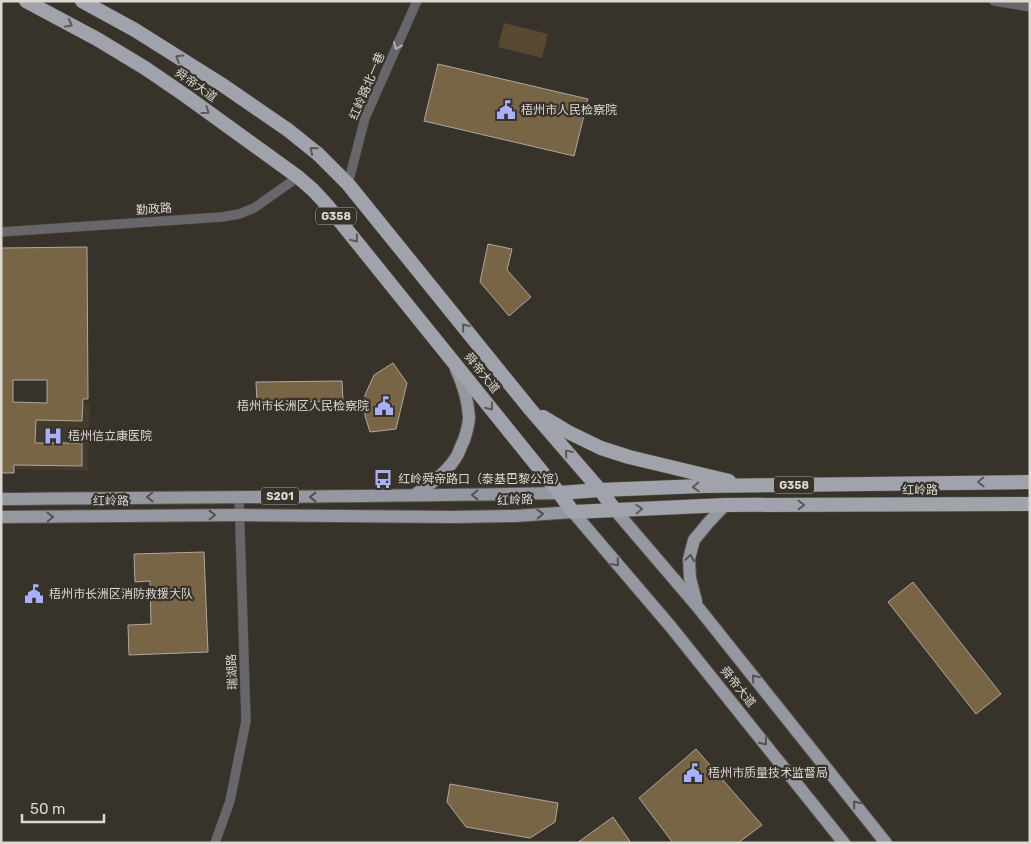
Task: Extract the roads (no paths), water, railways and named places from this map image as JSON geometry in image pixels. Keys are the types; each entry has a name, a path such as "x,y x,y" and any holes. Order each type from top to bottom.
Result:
{"highway":[{"name":"舜帝大道","path":"26,1 97,39 145,68 298,177 313,190 451,358 573,512"},
{"name":"舜帝大道","path":"82,1 135,30 224,86 288,130 318,154 348,184 530,409 600,490"},
{"path":"530,409 568,432 601,448 629,457 749,486"},
{"name":"红岭路","path":"559,494 600,490 749,486 1030,482"},
{"name":"G358","path":"600,490 616,510"},
{"name":"红岭路","path":"573,512 725,505 1030,504"}],"main road":[{"path":"412,497 429,486 458,456 467,431 469,418 466,399 461,380 451,358"},
{"name":"红岭路","path":"1,499 239,496 412,497 559,494"},
{"path":"697,606 690,578 689,559 694,540 725,505"},
{"name":"舜帝大道","path":"616,510 697,606 886,843"},
{"name":"红岭路","path":"1,518 239,515 453,517 515,516 573,512"},
{"name":"舜帝大道","path":"573,512 671,627 844,843"}],"street":[{"name":"红岭路北一巷","path":"348,184 365,118 417,1"},
{"path":"994,1 1030,7"},
{"name":"勤政路","path":"1,232 222,217 239,214 254,208 298,177"},
{"name":"瑞湖路","path":"215,843 230,801 246,720 239,496"}],"place":[{"name":"梧州市人民检察院","path":"506,110"},
{"name":"梧州市长洲区人民检察院","path":"384,406"},
{"name":"梧州信立康医院","path":"53,436"},
{"name":"红岭舜帝路口（泰基巴黎公馆）","path":"383,479"},
{"name":"梧州市长洲区消防救援大队","path":"34,594"},
{"name":"梧州市质量技术监督局","path":"693,773"}]}
